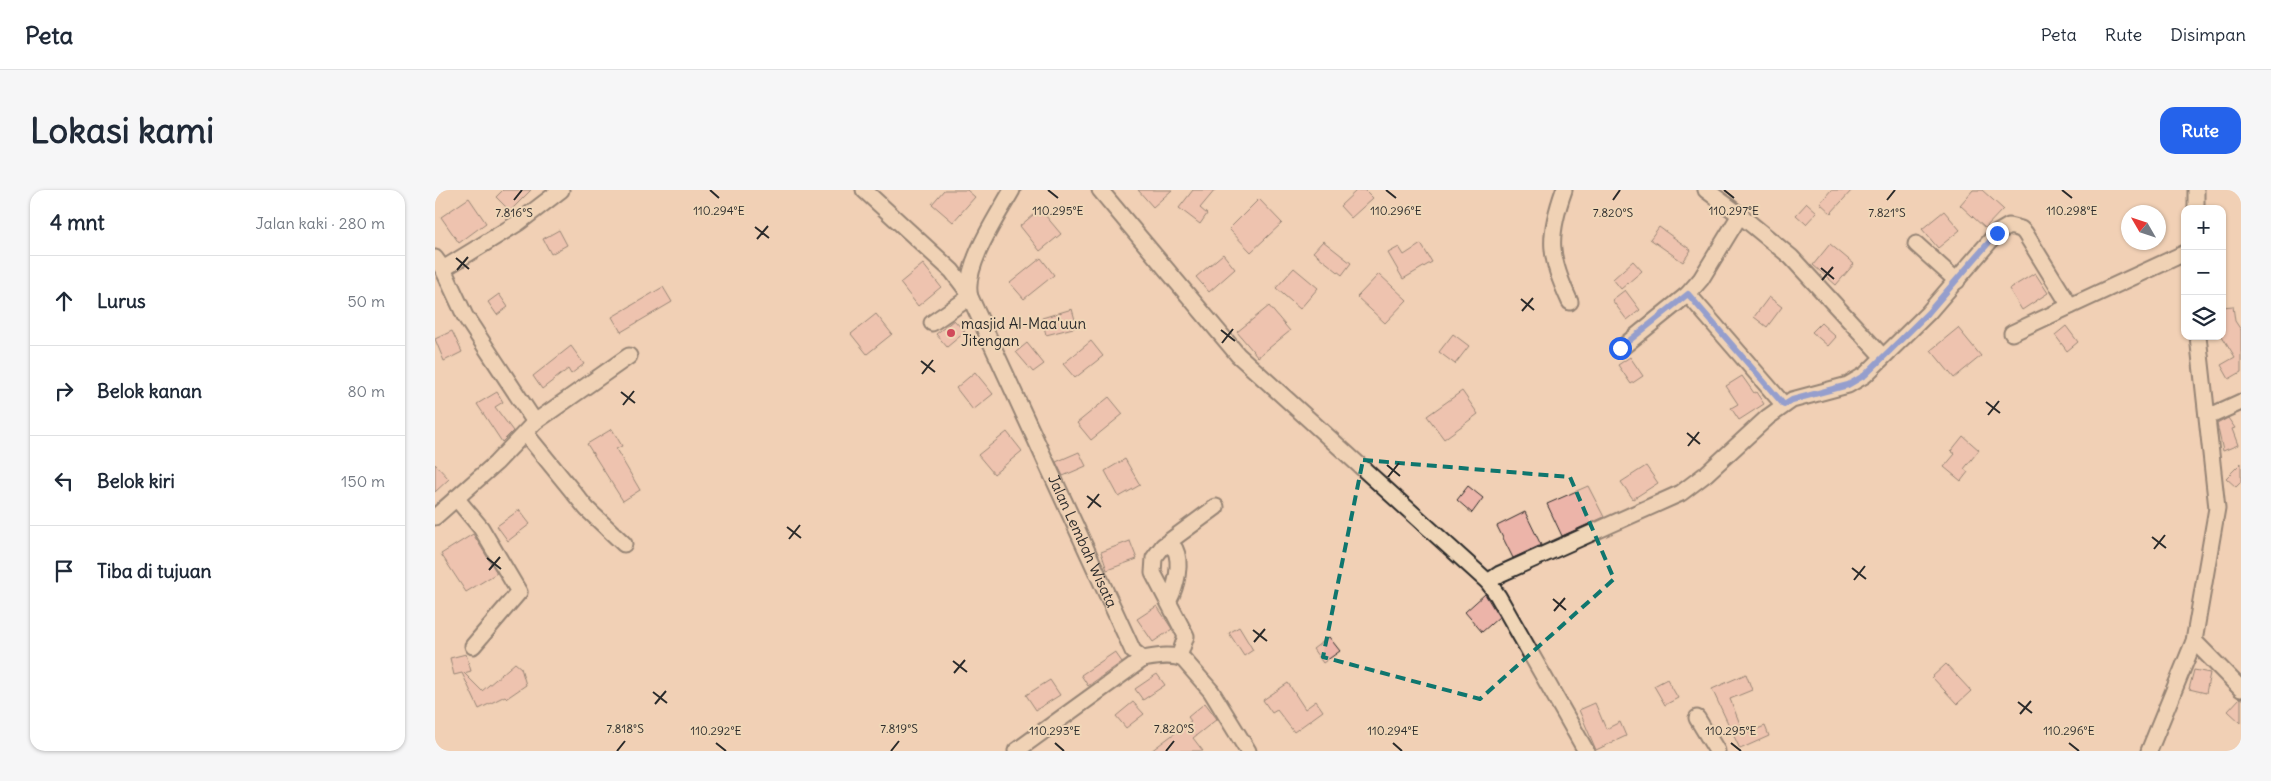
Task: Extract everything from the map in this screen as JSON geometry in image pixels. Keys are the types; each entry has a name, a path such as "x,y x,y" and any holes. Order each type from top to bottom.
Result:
{"street":[{"path":"561,190 518,223 439,264 465,316 530,428 587,509 624,544"},
{"name":"Jalan Lembah Wisata","path":"864,190 952,271 970,284 1133,651 1143,659"},
{"path":"932,323 970,284 988,233 1012,190"},
{"path":"1100,190 1238,355 1488,582 1498,596 1586,751"},
{"path":"1564,190 1555,214 1551,248 1561,281 1570,302"},
{"path":"1706,190 1740,214 1791,257 1882,356"},
{"path":"2196,190 2196,205"},
{"path":"1620,348 1688,294 1701,279 1740,214"},
{"path":"1488,582 1501,574 1681,493 1706,474 1768,416 1784,405 1792,400 1848,385 1865,375 1882,356 1928,313 1997,233 2009,226 2015,227 2025,234 2070,306"},
{"path":"1916,244 1957,281"},
{"path":"2013,332 2181,255"},
{"path":"952,271 970,284"},
{"path":"1688,294 1784,405"},
{"path":"2149,751 2194,641 2217,508 2198,340"},
{"path":"437,510 456,498 530,428 629,356"},
{"path":"2208,417 2241,402"},
{"path":"456,498 481,528 519,592 473,646"},
{"path":"1179,657 1186,636 1169,600 1157,581 1153,566 1156,553 1169,545 1216,507"},
{"path":"1169,545 1175,549 1177,558 1173,593 1169,600"},
{"path":"2194,641 2241,689"},
{"path":"1016,751 1143,659 1179,657 1188,663 1211,691 1248,751"},
{"path":"1697,718 1717,751"}],"highlighted area":[{"path":"1363,460 1570,477 1614,579 1480,699 1323,657"}],"building":[{"path":"503,190 531,190 510,211 496,197"},
{"path":"944,190 967,190 975,197 953,222 932,204"},
{"path":"1138,190 1172,190 1153,207"},
{"path":"1193,190 1215,190 1200,208 1207,214 1200,224 1179,208"},
{"path":"1357,190 1365,190 1373,198 1351,218 1340,206"},
{"path":"1831,190 1852,190 1831,213 1820,203"},
{"path":"1973,190 1982,190 2003,209 1985,228 1960,205"},
{"path":"469,198 486,223 459,243 441,217"},
{"path":"1259,199 1282,223 1251,252 1229,229"},
{"path":"1807,203 1817,212 1806,224 1796,215"},
{"path":"1040,209 1061,234 1040,251 1020,226"},
{"path":"1944,211 1960,230 1938,248 1922,229"},
{"path":"1659,227 1691,250 1683,262 1650,239"},
{"path":"559,230 567,245 551,254 543,239"},
{"path":"1323,241 1351,263 1342,275 1313,252"},
{"path":"1421,244 1432,262 1403,279 1388,253 1399,247 1404,255"},
{"path":"1830,244 1854,264 1836,285 1813,265"},
{"path":"1223,254 1235,269 1209,292 1196,277"},
{"path":"1041,258 1054,275 1024,299 1010,283"},
{"path":"1633,261 1642,271 1621,289 1613,279"},
{"path":"923,264 941,287 918,306 900,283"},
{"path":"1294,268 1318,288 1300,309 1276,288"},
{"path":"2035,273 2048,293 2022,310 2009,289"},
{"path":"1379,274 1407,300 1385,323 1357,297"},
{"path":"663,287 672,302 621,332 612,317"},
{"path":"1625,290 1640,310 1627,320 1612,300"},
{"path":"499,294 508,307 497,315 488,302"},
{"path":"1769,297 1782,307 1767,327 1754,317"},
{"path":"1269,306 1290,331 1258,357 1237,332"},
{"path":"2233,306 2235,321 2241,330 2241,372 2229,379 2221,365 2235,357 2224,340 2226,340 2226,307"},
{"path":"1072,309 1077,327 1046,335 1042,318"},
{"path":"876,314 892,334 867,354 851,334"},
{"name":"masjid Al-Maa'uun Jitengan","path":"954,320 965,332 947,347 936,334"},
{"path":"1821,323 1836,337 1828,346 1812,332"},
{"path":"2066,326 2078,342 2067,351 2055,335"},
{"path":"1958,328 1981,356 1954,378 1931,350"},
{"path":"452,331 462,352 444,361 435,339"},
{"path":"1453,334 1469,346 1455,364 1439,352"},
{"path":"1091,341 1103,356 1075,378 1063,364"},
{"path":"1027,343 1044,364 1033,372 1016,352"},
{"path":"571,346 584,364 571,374 568,369 542,389 533,376"},
{"path":"1630,357 1643,376 1631,384 1618,365"},
{"path":"975,372 993,394 973,410 956,388"},
{"path":"1742,376 1764,404 1739,420 1731,408 1738,404 1726,386"},
{"path":"1462,391 1478,414 1444,439 1427,416"},
{"path":"497,392 503,402 495,407 513,431 502,442 477,404"},
{"path":"1109,397 1123,414 1091,440 1077,423"},
{"path":"2228,418 2235,428 2232,429 2238,445 2223,451 2217,424"},
{"path":"612,429 622,446 616,449 640,490 623,501 587,444"},
{"path":"1007,432 1022,451 994,474 978,455"},
{"path":"1963,436 1979,450 1964,469 1968,472 1961,481 1944,467 1955,454 1951,451"},
{"path":"1079,452 1086,466 1063,476 1056,462"},
{"path":"1125,459 1140,485 1119,497 1105,471"},
{"path":"2241,463 2241,482 2236,487 2226,478"},
{"path":"435,464 449,479 435,492"},
{"path":"1646,466 1658,483 1633,499 1621,482"},
{"path":"1468,486 1483,498 1472,513 1457,500"},
{"path":"1588,486 1604,517 1562,536 1547,504"},
{"path":"519,510 530,524 508,541 497,526"},
{"path":"1525,512 1541,545 1513,558 1497,526"},
{"path":"473,534 497,573 466,592 441,554"},
{"path":"1130,541 1137,559 1107,570 1101,552"},
{"path":"1485,594 1499,617 1482,632 1465,612"},
{"path":"1157,606 1172,629 1153,642 1137,619"},
{"path":"1239,627 1253,650 1244,656 1229,633"},
{"path":"1329,637 1340,651 1323,663 1313,649"},
{"path":"1115,652 1122,662 1088,686 1081,675"},
{"path":"466,654 471,671 464,673 482,691 515,663 521,668 526,685 507,698 505,696 479,709 462,673 454,675 450,658"},
{"path":"1946,664 1971,691 1957,704 1932,677"},
{"path":"2194,670 2210,673 2206,693 2189,689"},
{"path":"1157,674 1165,685 1143,700 1135,689"},
{"path":"1746,674 1752,690 1730,699 1744,734 1765,726 1769,736 1740,749 1712,689"},
{"path":"1667,679 1678,698 1665,705 1654,686"},
{"path":"1050,680 1060,695 1036,710 1026,695"},
{"path":"1288,683 1305,709 1316,701 1323,711 1294,732 1277,710 1272,713 1263,700"},
{"path":"2241,698 2241,723 2228,711"},
{"path":"1133,702 1144,714 1126,728 1116,716"},
{"path":"1205,703 1217,719 1193,738 1203,751 1151,751 1191,721 1188,717"},
{"path":"1595,703 1606,729 1620,722 1626,736 1596,750 1579,710"}],"place":[{"name":"masjid Al-Maa'uun Jitengan","path":"951,333"}],"route":[{"path":"1620,348 1688,294 1784,405 1792,400 1848,385 1865,375 1882,356 1928,313 1997,233"}]}
